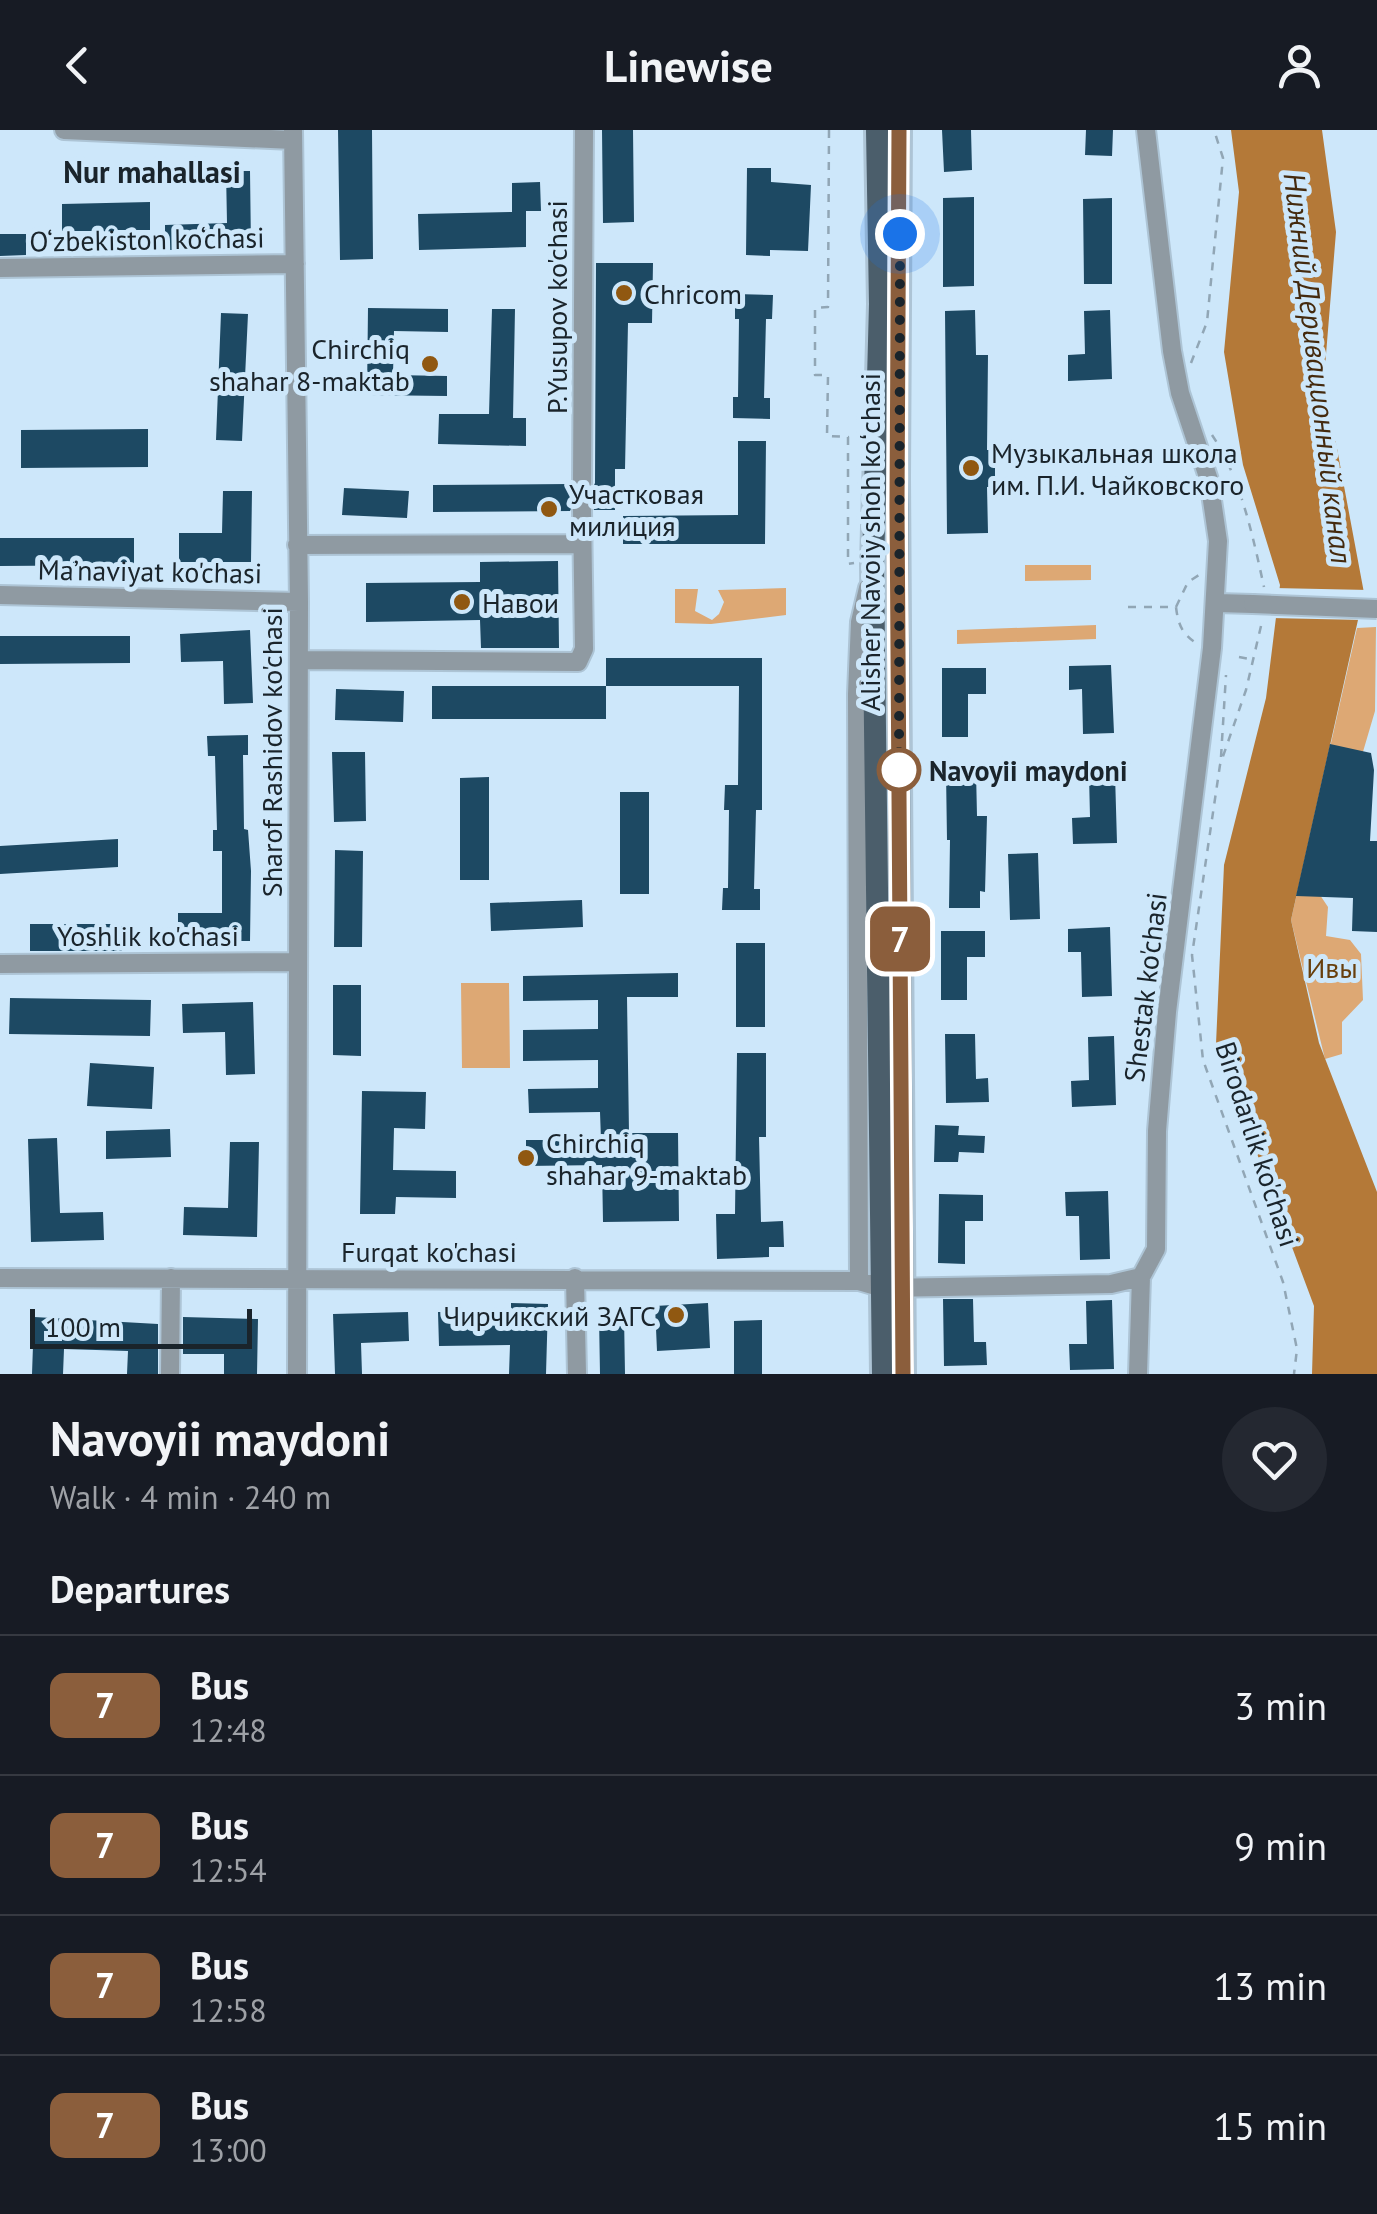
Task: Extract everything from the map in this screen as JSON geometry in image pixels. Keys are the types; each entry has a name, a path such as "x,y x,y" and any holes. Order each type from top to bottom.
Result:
{"main road":[{"name":"Alisher Navoiy shoh koʻchasi","path":"878,130 880,304 873,565 889,1284 903,1374"},
{"name":"Alisher Navoiy shoh koʻchasi","path":"884,1374 889,1284 899,130"},
{"path":"859,1281 889,1284"}],"street":[{"path":"64,130 293,135"},
{"name":"P.Yusupov ko'chasi","path":"582,484 584,130"},
{"name":"Shestak ko'chasi","path":"1138,1374 1140,1276 1156,1249 1156,1131 1217,603 1218,541 1209,480 1180,392 1172,351 1146,130"},
{"name":"Sharof Rashidov ko'chasi","path":"293,135 299,602 297,1374"},
{"name":"O‘zbekiston ko‘chasi","path":"0,268 295,264"},
{"path":"299,660 578,662 584,649 582,510"},
{"name":"Ma’naviyat ko'chasi","path":"297,545 581,544"},
{"name":"Alisher Navoiy shoh koʻchasi","path":"859,1281 856,694 860,622 873,565"},
{"name":"Ma’naviyat ko'chasi","path":"0,595 299,602"},
{"path":"1217,603 1259,596 1377,608"},
{"name":"Yoshlik ko'chasi","path":"0,964 297,962"},
{"path":"889,1284 1111,1284 1140,1276"},
{"name":"Furqat ko'chasi","path":"0,1278 859,1281"},
{"path":"170,1278 170,1374"},
{"path":"575,1278 577,1374"}],"path":[{"path":"829,130 828,307 815,308 815,375 828,374 827,436 848,437 848,564"},
{"path":"1192,363 1207,322 1223,158 1214,130"},
{"path":"1210,431 1222,450 1251,531 1259,596"},
{"path":"1201,646 1186,636 1178,623 1176,607 1188,582 1204,572"},
{"path":"1128,608 1176,607"},
{"path":"1220,765 1255,660 1261,626"},
{"path":"1238,657 1255,660"},
{"path":"1220,765 1227,670"},
{"name":"Birodarlik ko'chasi","path":"1220,765 1192,955 1203,1060 1283,1282 1297,1349 1294,1374"}],"green space":[{"path":"1025,565 1091,565 1091,580 1025,581"},
{"path":"786,588 786,615 711,624 675,623 675,589 698,589 695,611 712,620 724,602 718,590"},
{"path":"1096,625 1096,639 957,644 957,630"},
{"name":"Ивы","path":"1376,627 1375,711 1337,840 1314,886 1328,907 1326,936 1350,940 1361,954 1363,1000 1342,1022 1342,1054 1325,1059 1291,920 1357,628"},
{"path":"461,983 509,983 510,1068 462,1068"}],"water":[{"name":"Нижний Деривационный канал","path":"1231,130 1322,130 1336,232 1324,379 1364,593 1291,920 1319,1043 1377,1192 1377,1374 1312,1374 1314,1306 1216,1044 1224,865 1266,698 1280,585 1243,465 1224,352 1239,192"}],"pier":[{"path":"1274,588 1369,590 1369,594 1363,620 1271,618"}],"building":[{"path":"338,130 372,130 373,259 340,260"},
{"path":"602,130 633,130 634,222 603,223"},
{"path":"942,130 971,130 972,170 944,172"},
{"path":"1086,130 1113,130 1112,156 1085,155"},
{"path":"747,168 771,168 771,182 811,185 808,251 770,250 770,256 746,255"},
{"path":"226,171 250,171 251,248 165,250 165,225 227,223"},
{"path":"540,182 541,211 526,211 526,247 419,250 418,214 512,212 512,183"},
{"path":"974,197 974,286 943,287 943,198"},
{"path":"1112,198 1112,284 1084,284 1083,199"},
{"path":"150,202 150,230 114,230 114,240 100,241 100,231 62,231 62,204"},
{"path":"0,234 26,234 26,255 0,256"},
{"path":"596,263 653,263 652,323 628,323 625,469 615,469 615,510 594,510 592,503 583,498 575,500 570,511 433,512 433,485 570,484 577,494 592,490"},
{"path":"735,294 773,295 772,319 766,319 764,398 770,398 770,419 733,418 733,397 738,397 739,319 735,319"},
{"path":"368,308 448,309 448,332 394,331 393,375 447,376 447,396 367,395"},
{"path":"492,309 515,309 513,418 526,418 526,446 438,444 439,414 489,414"},
{"name":"Музыкальная школа им. П.И. Чайковского","path":"975,310 976,355 988,355 987,450 995,450 995,487 987,487 988,533 947,534 945,311"},
{"path":"1110,310 1112,379 1068,381 1068,355 1085,354 1084,311"},
{"path":"221,313 248,314 242,441 216,440"},
{"path":"148,429 148,467 21,468 21,430"},
{"path":"738,441 766,441 765,544 623,544 623,516 738,515"},
{"path":"344,488 409,491 407,518 342,515"},
{"path":"223,491 252,491 251,562 179,562 179,533 222,533"},
{"path":"0,538 134,538 134,565 0,566"},
{"name":"Навои","path":"558,561 559,648 481,648 480,620 366,622 366,583 480,582 480,562"},
{"path":"250,630 253,703 224,704 223,661 181,662 180,634"},
{"path":"0,636 130,636 130,663 0,664"},
{"path":"606,658 762,658 762,810 756,810 754,889 760,889 760,910 722,910 723,888 728,888 729,810 724,810 725,785 738,785 739,686 606,686"},
{"path":"1111,665 1114,733 1083,734 1082,689 1069,690 1069,666"},
{"path":"942,668 986,668 986,694 968,694 968,737 942,737"},
{"path":"432,686 606,686 606,719 432,719"},
{"path":"336,689 404,691 403,722 335,720"},
{"path":"248,735 248,755 243,755 244,829 248,830 251,871 250,941 178,941 178,913 222,913 222,851 213,851 213,830 217,830 215,756 208,756 207,736"},
{"path":"1330,744 1371,753 1374,770 1370,841 1377,841 1377,932 1352,931 1353,898 1296,896"},
{"path":"332,752 365,752 366,821 334,822"},
{"path":"976,771 977,816 987,816 985,892 980,891 980,908 949,908 946,772"},
{"path":"1115,774 1117,843 1073,844 1072,818 1090,817 1089,775"},
{"path":"489,777 489,880 460,880 460,778"},
{"path":"620,792 649,792 649,894 620,894"},
{"path":"118,839 118,867 0,874 0,846"},
{"path":"335,850 363,851 362,947 334,947"},
{"path":"1038,853 1040,919 1010,920 1008,854"},
{"path":"582,900 583,927 491,931 490,903"},
{"path":"30,924 122,924 122,951 30,951"},
{"path":"1110,927 1112,996 1082,997 1081,952 1068,952 1068,929"},
{"path":"941,931 985,931 985,957 967,957 967,1000 941,1000"},
{"path":"736,943 765,943 765,1027 736,1027"},
{"path":"678,973 678,997 627,997 629,1133 678,1133 679,1221 603,1222 602,1165 526,1166 526,1140 601,1140 600,1112 529,1113 528,1089 598,1088 598,1060 523,1061 523,1030 598,1029 598,1000 523,1001 523,976"},
{"path":"333,985 361,985 361,1056 333,1055"},
{"path":"10,998 151,1000 150,1036 9,1034"},
{"path":"253,1002 255,1074 226,1075 225,1032 183,1033 182,1004"},
{"path":"945,1034 975,1034 976,1079 988,1078 989,1102 946,1103"},
{"path":"1114,1036 1116,1105 1072,1107 1071,1081 1089,1080 1088,1037"},
{"path":"737,1053 766,1053 766,1137 759,1137 761,1222 783,1221 784,1247 769,1247 769,1257 717,1259 716,1214 735,1214"},
{"path":"90,1063 154,1067 152,1109 87,1106"},
{"path":"362,1091 426,1092 425,1129 394,1128 393,1170 456,1171 456,1198 396,1197 395,1214 360,1214"},
{"path":"935,1125 959,1126 958,1135 985,1136 984,1153 959,1152 958,1162 934,1162"},
{"path":"170,1129 171,1157 106,1159 106,1131"},
{"path":"57,1138 60,1213 103,1212 104,1240 31,1242 28,1139"},
{"path":"230,1142 259,1142 257,1237 183,1235 184,1207 228,1208"},
{"path":"1108,1191 1110,1259 1080,1260 1079,1216 1066,1216 1065,1192"},
{"path":"939,1194 983,1195 983,1221 965,1221 965,1264 938,1263"},
{"path":"943,1299 973,1299 974,1342 986,1342 987,1365 944,1366"},
{"path":"1112,1300 1114,1369 1070,1370 1069,1344 1087,1344 1086,1301"},
{"path":"511,1303 548,1304 546,1374 509,1374 510,1345 439,1346 438,1312 511,1312"},
{"path":"708,1303 710,1348 657,1351 655,1306"},
{"path":"408,1312 409,1341 361,1343 362,1374 335,1374 333,1314"},
{"path":"624,1315 625,1374 600,1374 599,1316"},
{"path":"34,1317 158,1324 158,1374 127,1374 128,1351 64,1349 63,1374 32,1374"},
{"path":"183,1317 258,1319 257,1374 224,1374 224,1354 183,1354"},
{"path":"762,1320 762,1374 734,1374 734,1321"}],"bus line":[{"name":"7","path":"899,130 897,506 903,1374"}],"place":[{"name":"Chricom","path":"624,293"},
{"name":"Chirchiq shahar 8-maktab","path":"430,364"},
{"name":"Музыкальная школа им. П.И. Чайковского","path":"971,468"},
{"name":"Участковая милиция","path":"549,509"},
{"name":"Навои","path":"462,602"},
{"name":"Navoyii maydoni","path":"899,770"},
{"name":"Chirchiq shahar 9-maktab","path":"526,1158"},
{"name":"Чирчикский ЗАГС","path":"676,1315"}],"district":[{"name":"Nur mahallasi","path":"152,171"}],"route":[{"path":"899,770 900,234"}]}
